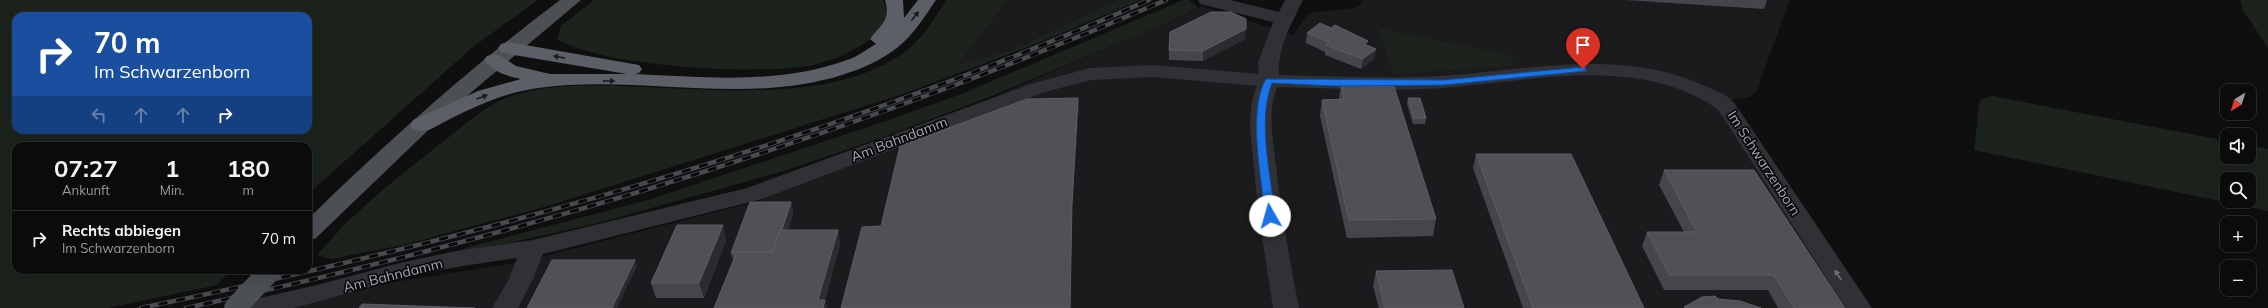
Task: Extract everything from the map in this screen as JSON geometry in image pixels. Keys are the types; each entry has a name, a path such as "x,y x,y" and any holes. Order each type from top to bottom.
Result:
{"highway":[{"path":"894,0 897,11 895,20 887,32 874,45 855,56 832,65 781,75 739,77 650,72 501,54 501,66 520,74 555,80 734,83 776,81 815,76 845,67 882,50 903,32 927,0"},
{"path":"421,125 481,97 523,85 555,80"}],"main road":[{"path":"315,225 421,125 501,54 572,0"},
{"path":"235,308 267,274"}],"street":[{"path":"1207,0 1284,20"},
{"path":"1286,308 1270,216 1262,150 1260,118 1262,98 1268,81 1268,62 1284,20 1294,0"},
{"name":"Im Schwarzenborn","path":"1268,81 1334,83 1444,83 1583,69 1642,73 1701,90 1720,100 1727,107 1859,308"},
{"name":"Am Bahndamm","path":"255,308 317,294 400,271 456,259 533,248 754,194 944,122 1066,79 1114,71 1154,71 1268,81"},
{"path":"505,308 521,279 533,248"}],"shaded area":[{"path":"0,0 538,0 474,46 312,190 312,142 12,142 12,274 227,274 217,285 108,308 0,308"},
{"path":"594,0 883,0 886,18 883,27 879,32 862,45 824,62 808,66 783,69 717,69 642,62 608,56 579,49 557,39 561,26"},
{"path":"946,0 1008,0 958,65 1012,50 1117,0 1141,0 1033,45 903,94 551,205 407,244 331,259 317,255 352,218 391,183 476,116 498,101 533,90 575,86 767,90 806,87 843,80 876,68 906,51 923,34"},
{"path":"1008,0 1117,0 1012,50 957,66"},
{"path":"1183,0 1189,0 1198,7 1174,20 989,97 884,137 787,170 602,222 509,243 461,251 465,248 648,200 883,122 964,93"},
{"path":"1363,0 1790,0 1756,92 1749,97 1735,99 1718,105 1847,308 289,308 394,282 516,263 760,201 1069,64 1174,20 1202,6 1293,35 1309,13 1354,8 1359,6"},
{"path":"2240,0 2268,0 2268,48 2243,10"},
{"path":"1378,28 1513,56 1512,66 1393,74"},
{"path":"1992,96 2220,140 2220,164 2256,164 2256,146 2268,149 2268,211 2254,208 2256,208 2256,172 2220,172 2220,201 1974,150 1980,100"}],"building":[{"path":"1211,12 1231,12 1246,19 1246,29 1203,51 1169,50 1170,32"},
{"path":"1320,23 1331,28 1335,25 1368,41 1364,44 1376,49 1363,59 1326,45 1329,42 1307,33"},
{"path":"1393,83 1436,219 1349,220 1322,100 1344,99 1341,84"},
{"path":"1078,98 1072,204 1070,308 841,308 862,227 881,226 900,146 1027,99"},
{"path":"1408,98 1420,98 1426,118 1414,118"},
{"path":"1476,154 1571,154 1644,308 1533,308"},
{"path":"1664,170 1754,170 1845,308 1794,308 1774,275 1669,275 1647,232 1697,232"},
{"path":"750,202 791,202 782,230 780,230 772,252 731,253"},
{"path":"677,225 723,225 699,283 651,283"},
{"path":"780,230 838,230 818,300 825,300 823,308 714,308 737,252 772,252"},
{"path":"552,260 635,260 612,308 527,308"},
{"path":"1452,270 1464,308 1385,308 1376,271"},
{"path":"1715,296 1718,299 1740,301 1761,308 1684,307 1702,297"},
{"path":"362,304 475,308 359,308"}],"railway":[{"path":"312,270 526,217 653,181 779,141 904,98 1027,51 1149,0"},
{"path":"186,308 312,280 437,249 561,215 684,178 806,138 927,95 1047,49 1166,0"},
{"path":"141,308 296,274"}],"route":[{"path":"1270,216 1262,150 1260,118 1262,98 1268,81 1334,83 1444,83 1583,69"}]}
